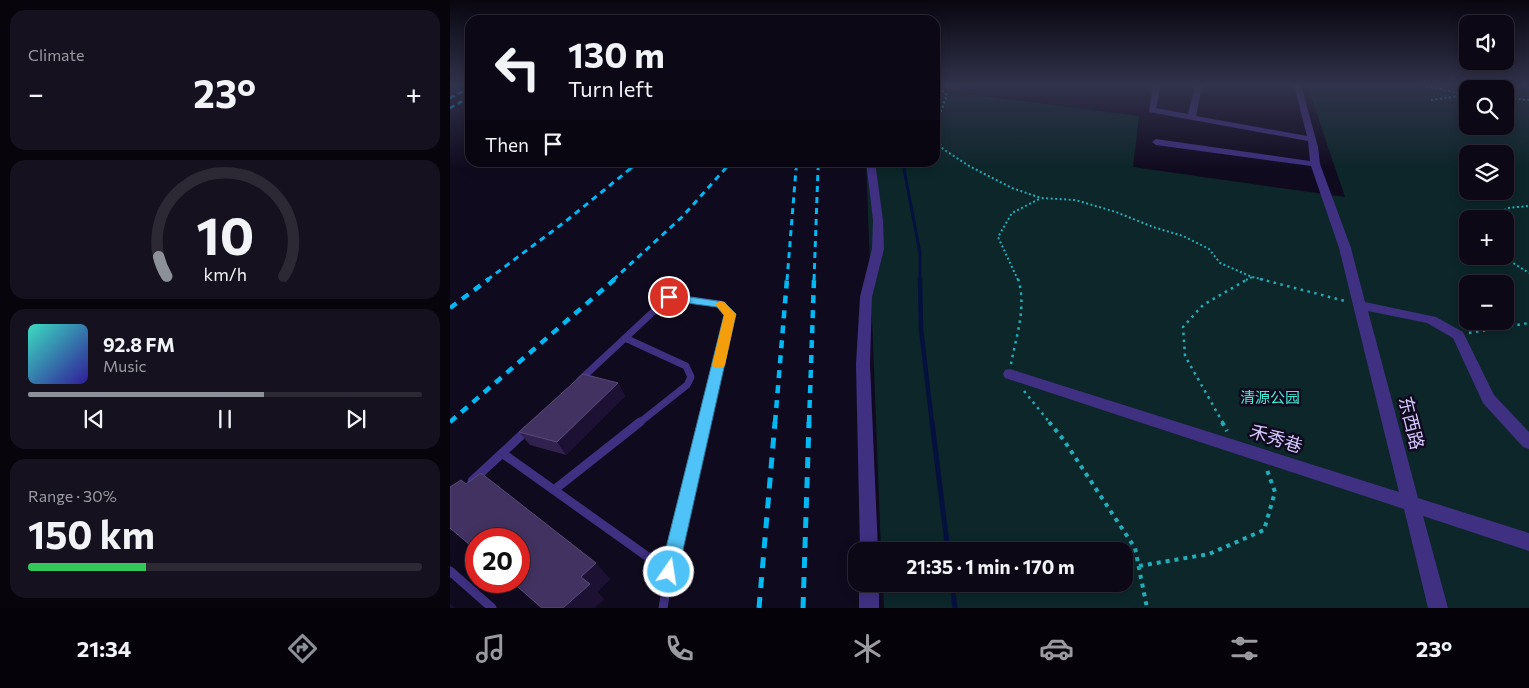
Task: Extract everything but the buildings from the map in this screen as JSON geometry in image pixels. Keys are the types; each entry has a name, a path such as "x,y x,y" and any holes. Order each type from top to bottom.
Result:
{"street":[{"path":"1174,113 1312,139"},
{"name":"东西路","path":"1305,113 1312,139 1315,164 1345,248 1438,608"},
{"path":"1156,142 1315,164"},
{"path":"869,542 862,364 866,296 878,249 878,230 871,167"},
{"path":"1360,305 1431,320 1458,334 1488,399 1529,442"},
{"name":"禾秀巷","path":"1010,374 1529,542"},
{"path":"869,592 869,608"}],"lane":[{"path":"575,385 669,297 720,304 730,314 669,572 663,608"},
{"path":"554,490 687,386 691,377 686,366 625,338"},
{"path":"463,490 531,426"},
{"path":"502,453 669,572"},
{"path":"450,571 492,608"}],"path":[{"path":"940,144 943,149 969,166 1012,188 1041,198 1075,200 1116,212 1153,227 1183,236 1209,250 1220,262 1252,277 1360,305"},
{"path":"1041,198 1012,213 998,237 1021,290 1010,374 1063,439 1136,548 1147,608"},
{"path":"1504,210 1506,208 1529,206"},
{"path":"1514,264 1529,273"},
{"path":"1237,447 1185,356 1183,327 1203,305 1252,277"},
{"path":"1458,334 1529,322"},
{"path":"1139,566 1208,554 1264,530 1274,492 1262,455"}],"green space":[{"name":"清源公园","path":"940,113 1118,113 1139,116 1133,167 1345,197 1317,113 1459,113 1459,135 1514,135 1514,113 1529,113 1529,608 884,608 883,592 1133,592 1133,542 881,542 866,167 940,167"}],"waterway":[{"path":"904,169 920,253 920,279"},
{"path":"920,279 921,329 932,423"},
{"path":"932,422 947,542"},
{"path":"953,592 955,608"}],"railway":[{"path":"629,170 633,167"},
{"path":"487,280 566,221 630,169"},
{"path":"613,280 682,217 725,169"},
{"path":"787,280 796,169"},
{"path":"814,280 818,169"},
{"path":"450,308 489,279"},
{"path":"450,422 615,279"},
{"path":"775,423 787,279"},
{"path":"809,423 814,279"},
{"path":"759,608 775,422"},
{"path":"803,608 809,422"}],"slow traffic":[{"path":"718,365 730,314 720,304"}],"route":[{"path":"669,297 720,304 730,314 669,572"}]}
